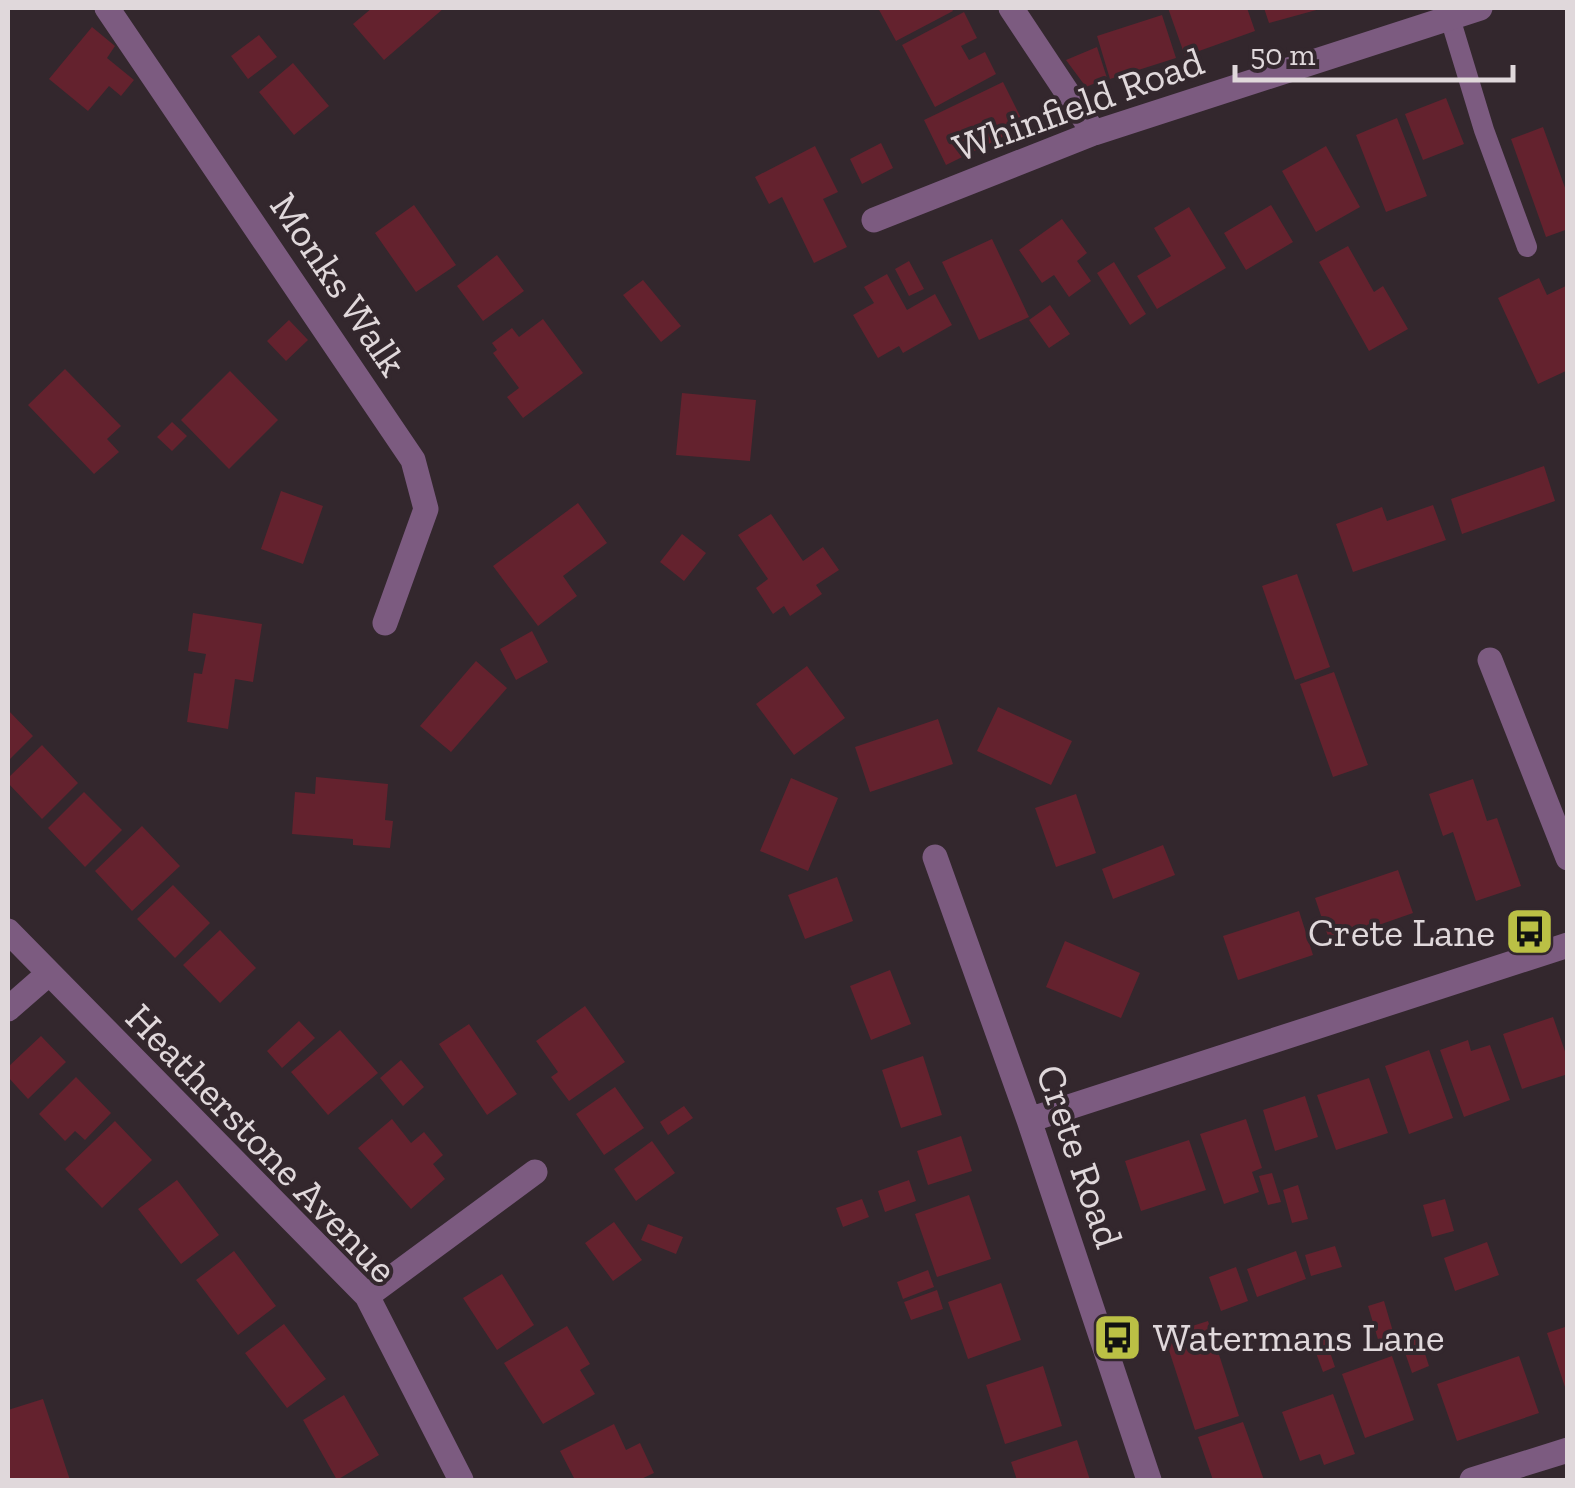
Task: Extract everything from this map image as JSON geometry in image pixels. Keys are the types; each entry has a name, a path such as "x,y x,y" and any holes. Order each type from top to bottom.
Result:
{"street":[{"name":"Monks Walk","path":"107,8 413,460 426,509 384,623"},
{"path":"1011,8 1094,133"},
{"name":"Whinfield Road","path":"874,220 1094,133 1480,8"},
{"path":"1490,660 1568,858"},
{"name":"Crete Road","path":"935,856 1029,1120 1149,1480"},
{"name":"Heatherstone Avenue","path":"8,932 367,1296 461,1480"},
{"path":"1029,1120 1568,945"},
{"path":"8,1010 47,975"},
{"path":"367,1296 535,1172"},
{"path":"1472,1480 1568,1450"}],"lane":[{"path":"1450,18 1484,130 1527,248"}],"building":[{"path":"372,8 444,8 384,60 353,24"},
{"path":"878,8 951,8 953,11 896,41"},
{"path":"1168,8 1247,8 1255,31 1185,56"},
{"path":"1264,8 1319,8 1320,9 1269,23"},
{"path":"964,12 977,38 961,46 969,60 985,52 996,74 935,107 902,45"},
{"path":"1162,15 1176,58 1110,79 1097,36"},
{"path":"92,27 115,46 107,58 134,80 121,96 109,86 88,111 49,79"},
{"path":"259,35 277,57 248,79 231,56"},
{"path":"1097,47 1107,78 1086,87 1066,60"},
{"path":"293,63 329,106 294,135 259,92"},
{"path":"1003,82 1025,126 946,165 924,120"},
{"path":"1446,98 1464,144 1423,160 1405,114"},
{"path":"1397,118 1427,196 1386,212 1356,135"},
{"path":"1543,127 1568,196 1568,229 1546,237 1511,139"},
{"path":"881,143 893,168 862,184 850,159"},
{"path":"815,146 838,192 823,199 847,247 814,263 782,197 769,204 755,177"},
{"path":"1326,146 1360,207 1316,232 1282,171"},
{"path":"414,205 456,265 416,292 375,233"},
{"path":"1271,205 1293,242 1246,270 1224,233"},
{"path":"1189,207 1226,268 1157,309 1137,276 1171,256 1154,228"},
{"path":"1062,219 1087,253 1077,261 1091,281 1069,297 1054,275 1042,283 1019,250"},
{"path":"992,239 1029,317 979,340 942,262"},
{"path":"1348,246 1374,292 1383,286 1408,329 1369,351 1319,262"},
{"path":"497,255 524,291 483,321 457,286"},
{"path":"909,261 924,289 909,296 895,269"},
{"path":"1114,262 1146,314 1130,325 1097,273"},
{"path":"887,274 907,310 935,294 952,325 903,353 899,346 878,358 853,315 874,303 864,287"},
{"path":"1539,278 1547,295 1568,285 1568,370 1538,384 1498,298"},
{"path":"643,280 681,326 661,342 623,295"},
{"path":"1050,305 1070,334 1049,348 1029,320"},
{"path":"543,319 583,373 523,418 507,397 519,388 493,353 497,350 492,343 512,328 519,337"},
{"path":"289,320 308,340 286,361 267,341"},
{"path":"65,369 121,426 107,439 119,452 94,474 28,405"},
{"path":"230,371 278,420 229,469 181,420"},
{"path":"682,393 756,400 750,461 676,455"},
{"path":"172,422 187,436 172,451 157,437"},
{"path":"1544,466 1555,501 1462,534 1451,499"},
{"path":"281,491 323,506 303,564 261,549"},
{"path":"578,503 607,543 563,576 577,596 538,626 493,566"},
{"path":"1433,505 1446,540 1353,572 1336,524 1382,507 1387,521"},
{"path":"771,514 803,561 823,547 839,570 816,585 822,594 790,616 784,606 773,614 756,588 768,579 738,535"},
{"path":"682,534 706,553 684,581 660,562"},
{"path":"1297,574 1330,667 1295,680 1262,586"},
{"path":"193,613 262,624 253,682 235,679 228,729 187,722 194,673 202,674 206,654 188,651"},
{"path":"532,631 548,662 516,680 500,649"},
{"path":"476,661 507,688 451,752 420,726"},
{"path":"807,666 845,718 794,755 756,704"},
{"path":"1334,672 1368,765 1333,777 1300,684"},
{"path":"998,707 1072,741 1051,785 977,751"},
{"path":"8,710 33,736 8,761"},
{"path":"938,719 953,764 870,792 855,747"},
{"path":"42,745 78,783 42,819 8,783 8,778"},
{"path":"316,777 388,784 385,820 393,821 390,848 353,845 353,839 292,834 295,792 315,794"},
{"path":"791,778 838,798 808,871 760,851"},
{"path":"1473,779 1487,821 1497,818 1521,886 1476,901 1453,832 1443,836 1429,794"},
{"path":"84,792 122,830 85,867 48,828"},
{"path":"1076,794 1096,853 1056,867 1035,808"},
{"path":"142,826 180,866 132,911 95,871"},
{"path":"1163,845 1175,875 1113,899 1102,869"},
{"path":"1398,870 1413,913 1330,942 1315,898"},
{"path":"837,877 853,921 805,939 788,895"},
{"path":"173,885 210,923 175,958 137,919"},
{"path":"1299,911 1313,955 1238,980 1223,936"},
{"path":"220,930 256,968 220,1003 183,965"},
{"path":"1065,941 1140,973 1121,1018 1046,987"},
{"path":"890,970 911,1024 871,1040 850,986"},
{"path":"585,1006 625,1062 569,1101 551,1077 558,1072 536,1041"},
{"path":"1553,1017 1568,1060 1568,1074 1522,1089 1503,1034"},
{"path":"299,1021 315,1038 282,1068 267,1051"},
{"path":"469,1024 517,1094 487,1115 439,1044"},
{"path":"340,1030 378,1073 328,1115 291,1072"},
{"path":"41,1036 66,1062 28,1099 8,1077 8,1067"},
{"path":"1468,1040 1471,1051 1490,1045 1510,1100 1464,1117 1440,1050"},
{"path":"1429,1050 1453,1118 1409,1134 1385,1066"},
{"path":"923,1056 942,1115 901,1128 882,1070"},
{"path":"401,1060 424,1087 403,1106 380,1078"},
{"path":"76,1077 111,1113 85,1140 75,1131 65,1141 39,1114"},
{"path":"1369,1078 1388,1133 1336,1150 1317,1095"},
{"path":"615,1087 644,1128 604,1155 576,1114"},
{"path":"1305,1096 1318,1137 1275,1151 1263,1110"},
{"path":"684,1106 693,1118 668,1135 660,1122"},
{"path":"392,1119 411,1143 424,1132 443,1155 433,1164 445,1179 411,1209 358,1148"},
{"path":"1246,1119 1262,1168 1252,1172 1259,1192 1224,1204 1200,1134"},
{"path":"115,1121 152,1160 102,1208 65,1169"},
{"path":"961,1136 972,1171 928,1185 917,1151"},
{"path":"1189,1140 1206,1190 1141,1211 1125,1161"},
{"path":"652,1141 675,1173 636,1201 614,1169"},
{"path":"1272,1173 1281,1202 1268,1205 1259,1176"},
{"path":"177,1180 219,1235 181,1264 138,1209"},
{"path":"909,1180 916,1201 885,1212 878,1191"},
{"path":"1298,1185 1308,1219 1292,1223 1283,1190"},
{"path":"969,1195 991,1259 937,1277 915,1214"},
{"path":"862,1199 869,1217 843,1227 836,1208"},
{"path":"1445,1199 1454,1231 1432,1237 1423,1205"},
{"path":"614,1222 642,1260 613,1281 585,1243"},
{"path":"648,1224 683,1237 676,1254 641,1240"},
{"path":"1487,1242 1499,1275 1455,1291 1444,1258"},
{"path":"1335,1246 1342,1267 1311,1276 1305,1255"},
{"path":"234,1251 276,1306 238,1335 196,1280"},
{"path":"1296,1251 1306,1279 1257,1297 1247,1269"},
{"path":"1236,1267 1248,1301 1221,1311 1209,1277"},
{"path":"928,1270 934,1287 903,1299 897,1282"},
{"path":"502,1274 534,1325 497,1350 463,1298"},
{"path":"1001,1283 1021,1340 968,1359 948,1302"},
{"path":"937,1290 943,1309 911,1320 904,1302"},
{"path":"1384,1301 1396,1342 1380,1346 1368,1306"},
{"path":"1208,1321 1239,1416 1195,1430 1164,1335"},
{"path":"284,1324 326,1379 287,1408 245,1353"},
{"path":"567,1326 590,1364 580,1370 595,1394 543,1424 504,1363"},
{"path":"1568,1326 1568,1393 1567,1393 1547,1333"},
{"path":"1417,1329 1429,1366 1412,1373 1399,1335"},
{"path":"1325,1337 1335,1367 1323,1372 1312,1342"},
{"path":"1392,1356 1414,1420 1365,1438 1342,1374"},
{"path":"1519,1356 1539,1413 1457,1441 1437,1384"},
{"path":"1043,1366 1062,1426 1005,1444 986,1385"},
{"path":"1333,1394 1355,1454 1324,1465 1320,1454 1300,1461 1282,1412"},
{"path":"344,1395 379,1455 337,1480 303,1420"},
{"path":"43,1399 70,1480 8,1480 8,1410"},
{"path":"1243,1422 1264,1480 1213,1480 1198,1437"},
{"path":"614,1424 626,1450 640,1443 654,1473 639,1480 575,1480 560,1451"},
{"path":"1077,1440 1090,1480 1017,1480 1011,1462"}],"place":[{"name":"Crete Lane","path":"1530,932"},
{"name":"Watermans Lane","path":"1118,1337"}]}
